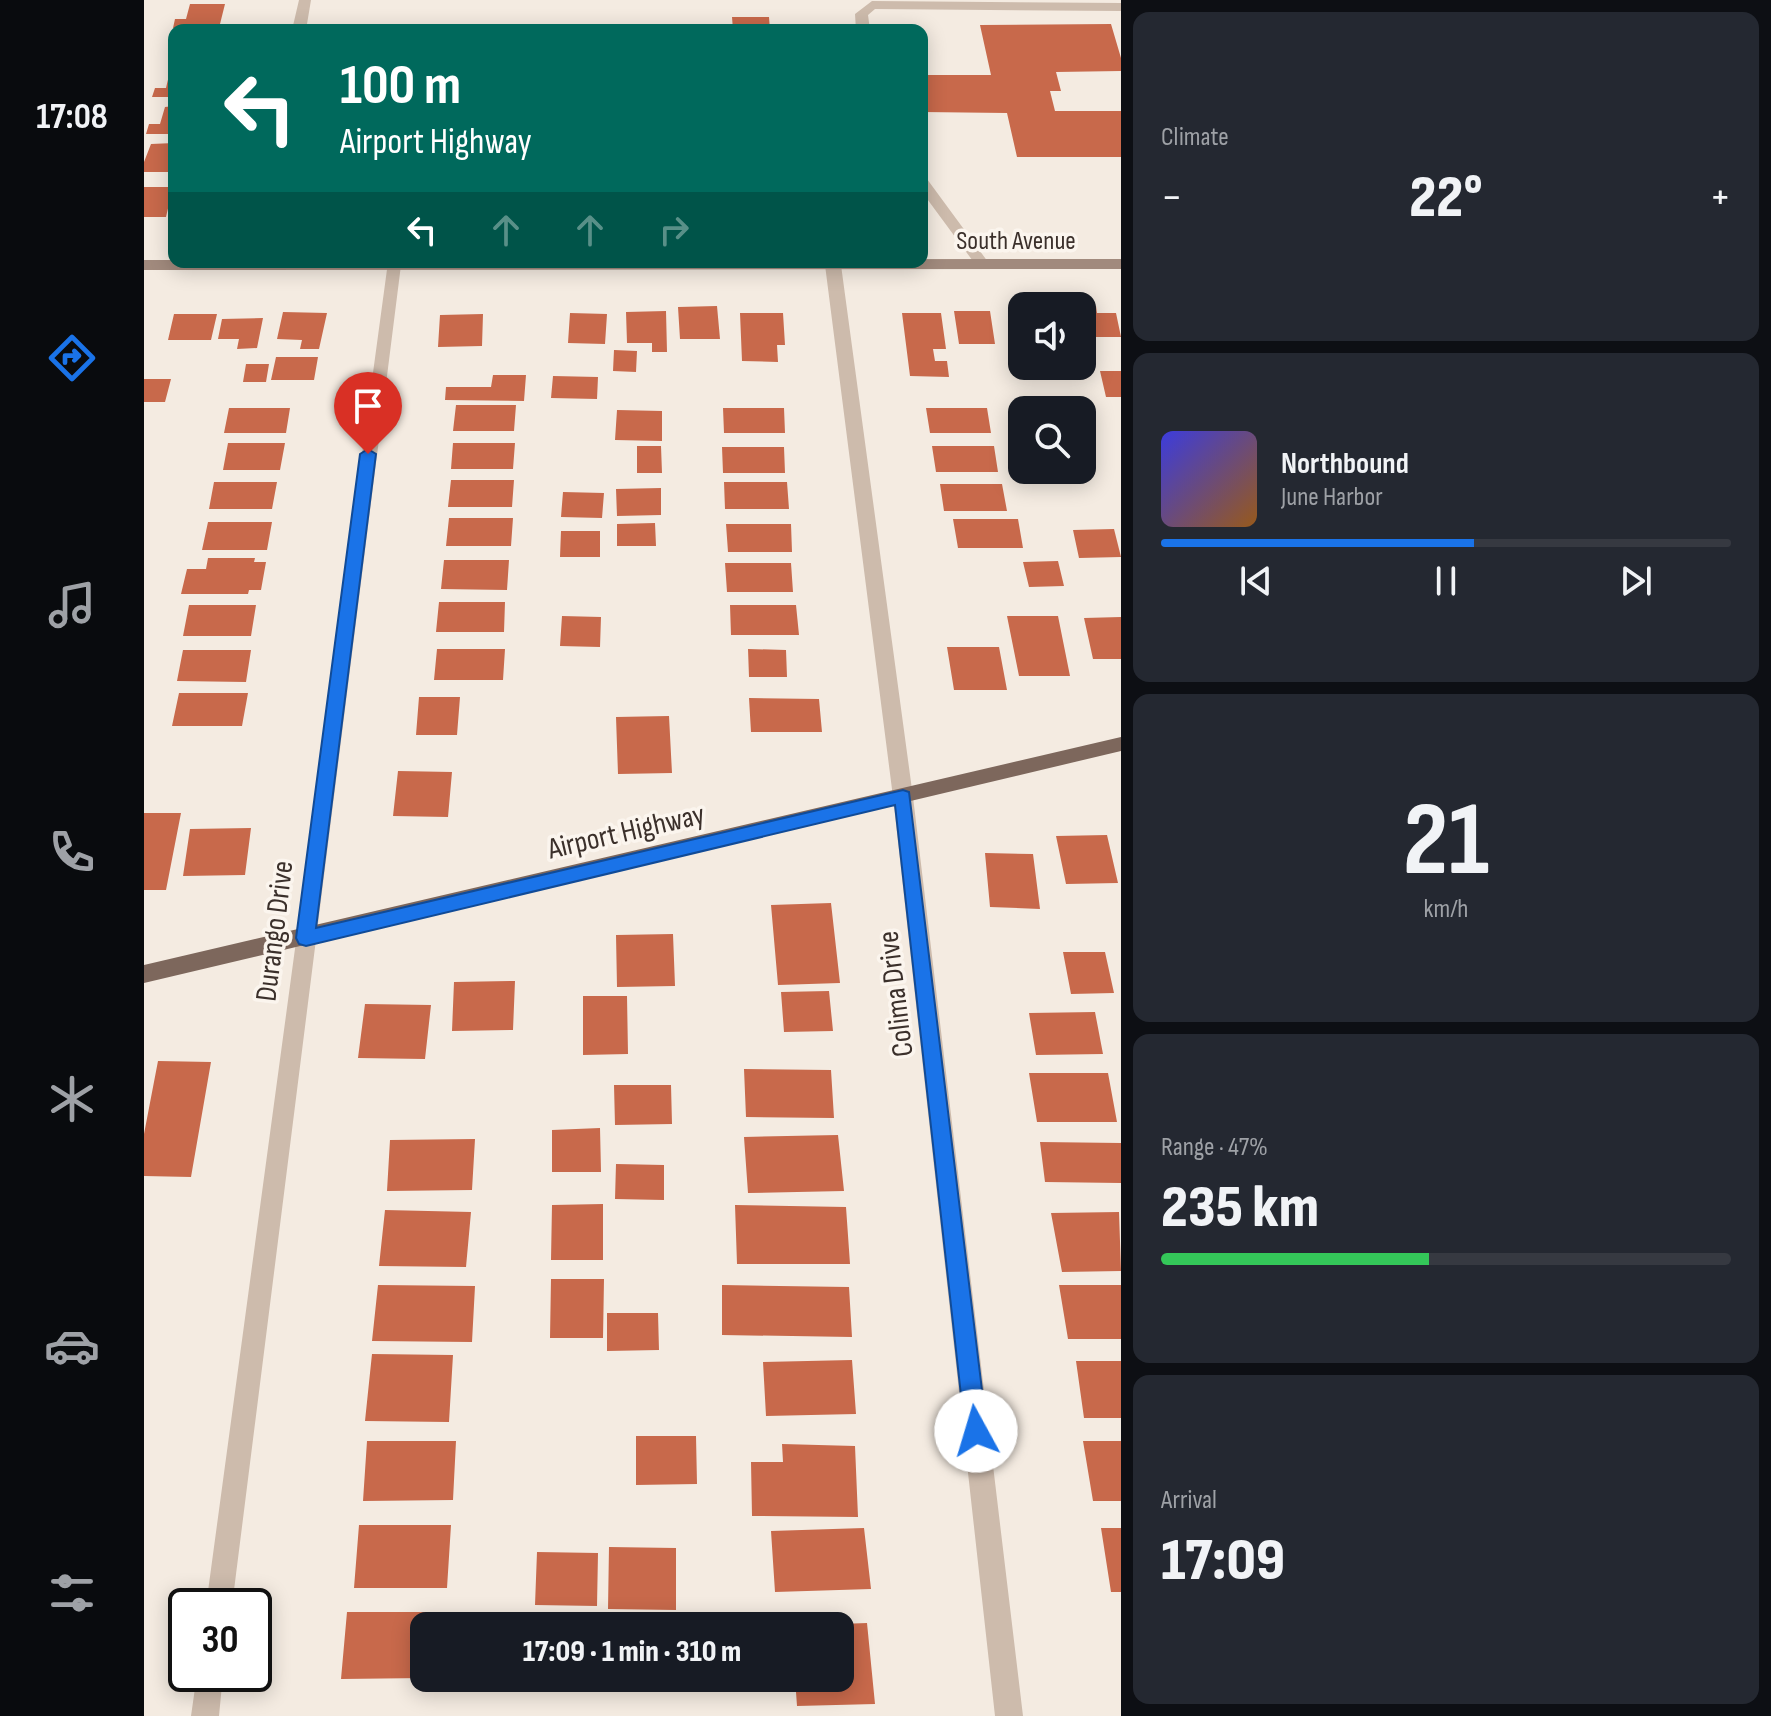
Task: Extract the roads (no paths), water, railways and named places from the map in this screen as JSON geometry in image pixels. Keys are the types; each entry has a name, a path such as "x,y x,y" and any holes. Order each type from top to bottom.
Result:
{"main road":[{"name":"Airport Highway","path":"144,974 1121,744"}],"street":[{"path":"300,24 305,0"},
{"path":"862,24 861,14 872,5 1121,7"},
{"path":"928,190 983,265"},
{"name":"South Avenue","path":"928,265 1121,264"},
{"name":"South Avenue","path":"144,265 168,265"},
{"name":"Durango Drive","path":"221,1588 393,268"},
{"name":"Colima Drive","path":"833,268 903,797 1009,1716"},
{"path":"205,1716 208,1692"}]}
